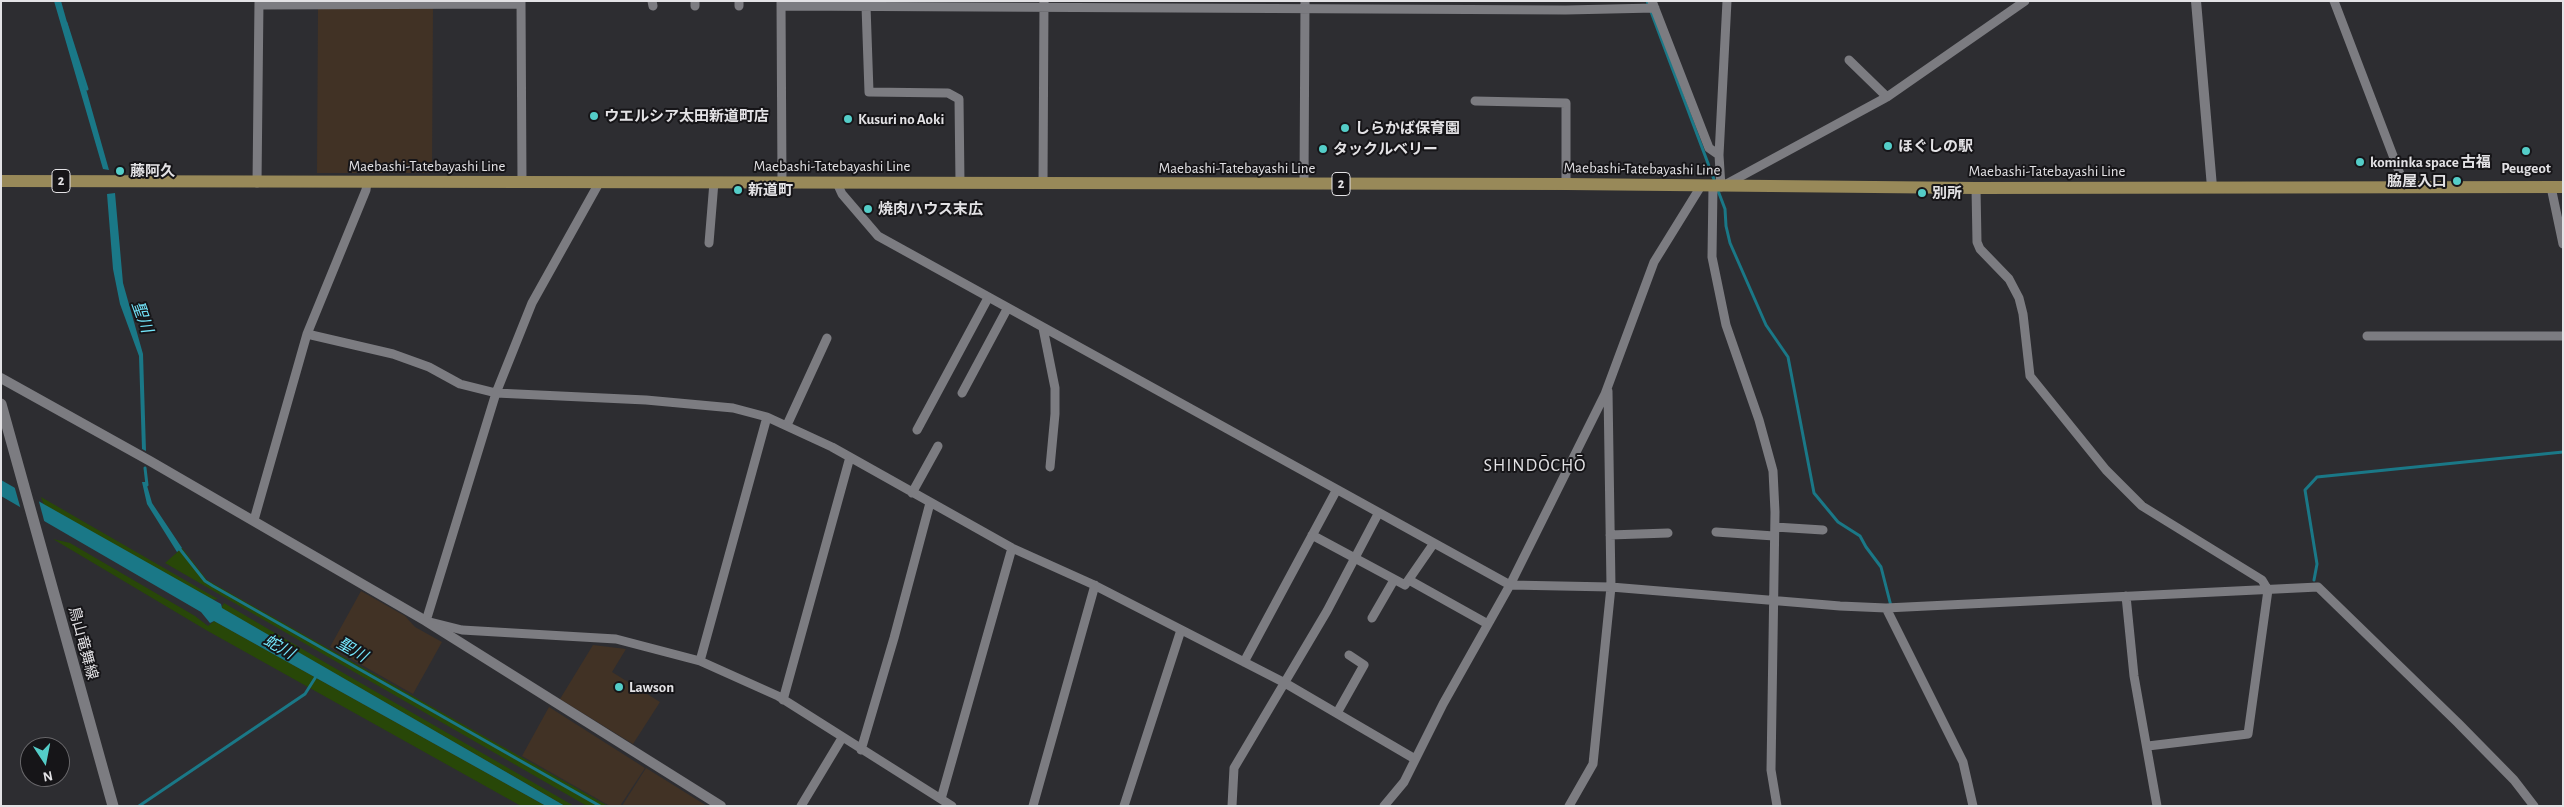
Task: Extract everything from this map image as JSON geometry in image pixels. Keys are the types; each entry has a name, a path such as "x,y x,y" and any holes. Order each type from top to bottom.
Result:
{"main road":[{"name":"Maebashi-Tatebayashi Line","path":"1,181 257,183 1566,184 1976,188 2557,187"},
{"name":"鳥山竜舞線","path":"1,404 26,488 113,806"}],"street":[{"path":"1727,1 1719,155 1712,186 1712,257 1726,326 1773,471 1775,527 1771,770 1777,806"},
{"path":"1384,806 1404,782 1486,623 1510,585 1608,388 1654,262 1712,186 1887,97 2025,1"},
{"path":"2196,1 2212,187"},
{"path":"2334,1 2406,187"},
{"path":"257,183 258,3 521,2 522,183"},
{"path":"782,183 781,4 866,6 1305,4 1566,10 1653,4 1709,148 1719,155"},
{"path":"1043,184 1044,4"},
{"path":"1304,184 1305,4"},
{"path":"866,6 869,92 948,93 959,99 960,183"},
{"path":"1850,60 1887,97"},
{"path":"1475,101 1566,103 1566,184"},
{"path":"254,520 307,334 366,190 366,182"},
{"path":"709,243 714,182"},
{"path":"426,621 496,393 532,303 599,183"},
{"path":"837,183 842,194 878,236 1336,491 1510,585 1611,587 1886,608 2268,590 2302,586 2318,587 2458,723 2514,780 2534,806"},
{"path":"2557,187 2563,244"},
{"path":"1976,188 1977,242 1980,249 2008,279 2019,298 2024,314 2030,376 2106,470 2142,506 2262,580 2268,590 2248,734 2148,746"},
{"path":"917,430 988,298"},
{"path":"962,393 1007,309"},
{"path":"1043,328 1055,388 1055,414 1050,467"},
{"path":"307,334 393,354 429,367 460,384 496,393 646,400 733,408 788,425 850,457 1012,548 1095,585 1286,683 1415,759"},
{"path":"2366,336 2563,336"},
{"path":"788,425 827,338"},
{"path":"1,378 254,520 426,621 721,806"},
{"path":"1569,806 1593,764 1611,587 1608,388"},
{"path":"700,661 767,417"},
{"path":"912,492 938,446"},
{"path":"783,700 850,457"},
{"path":"1244,662 1336,491"},
{"path":"861,750 894,638 930,503"},
{"path":"1232,806 1234,768 1286,683 1356,559 1378,514"},
{"path":"1775,527 1824,530"},
{"path":"1716,532 1774,536"},
{"path":"1610,536 1668,534"},
{"path":"1312,535 1405,585 1434,543"},
{"path":"941,799 1012,548"},
{"path":"1372,618 1394,580"},
{"path":"1409,580 1486,623"},
{"path":"1033,806 1095,585"},
{"path":"2126,596 2134,676 2148,746 2157,806"},
{"path":"1886,608 1963,762 1973,806"},
{"path":"426,621 462,630 616,639 700,661 783,700 952,806"},
{"path":"1124,806 1181,630"},
{"path":"1337,714 1364,664 1349,655"},
{"path":"801,806 842,738"}],"shaded area":[{"path":"318,8 433,8 432,173 317,173"},
{"path":"361,591 405,616 415,627 442,642 413,694 330,647"},
{"path":"593,645 626,649 612,672 660,702 633,744 560,699"},
{"path":"549,707 645,768 620,806 610,806 522,756"},
{"path":"646,768 707,806 622,806"}],"green space":[{"path":"41,497 218,599 210,600 44,505"},
{"path":"53,539 70,543 195,616 208,626 214,621 546,806 521,806 206,630"},
{"path":"182,548 207,580 608,806 587,806 165,563"},
{"path":"224,603 574,806 565,806 221,608"}],"water":[{"path":"54,1 61,1 109,170 103,169"},
{"path":"115,193 123,283 143,354 146,451 142,449 139,356 120,304 113,269 107,194"},
{"name":"蛇川","path":"1,480 221,604 222,608 565,806 546,806 214,621 210,623 201,612 1,496"},
{"path":"142,482 146,482 152,503 182,548 177,552 147,504"}],"pier":[{"path":"14,485 38,498 45,524 21,510"}],"waterway":[{"path":"1647,1 1715,182"},
{"name":"聖川","path":"66,23 87,89"},
{"path":"1717,188 1725,209 1730,243 1766,325 1788,357 1814,493 1838,522 1860,536 1881,567 1891,606"},
{"path":"2314,580 2317,564 2305,490 2317,477 2563,452"},
{"name":"聖川","path":"145,468 147,485"},
{"name":"聖川","path":"179,548 205,581 213,586 600,806"},
{"path":"139,806 305,694 317,675"}],"place":[{"name":"ウエルシア太田新道町店","path":"594,116"},
{"name":"Kusuri no Aoki","path":"848,119"},
{"name":"しらかば保育園","path":"1345,128"},
{"name":"ほぐしの駅","path":"1888,146"},
{"name":"タックルベリー","path":"1323,149"},
{"name":"Peugeot","path":"2526,151"},
{"name":"kominka space 古福","path":"2360,162"},
{"name":"藤阿久","path":"120,171"},
{"name":"脇屋入口","path":"2457,181"},
{"name":"新道町","path":"738,190"},
{"name":"別所","path":"1922,193"},
{"name":"焼肉ハウス末広","path":"868,209"},
{"name":"Lawson","path":"619,687"}],"district":[{"name":"SHINDŌCHŌ","path":"1535,466"}]}
